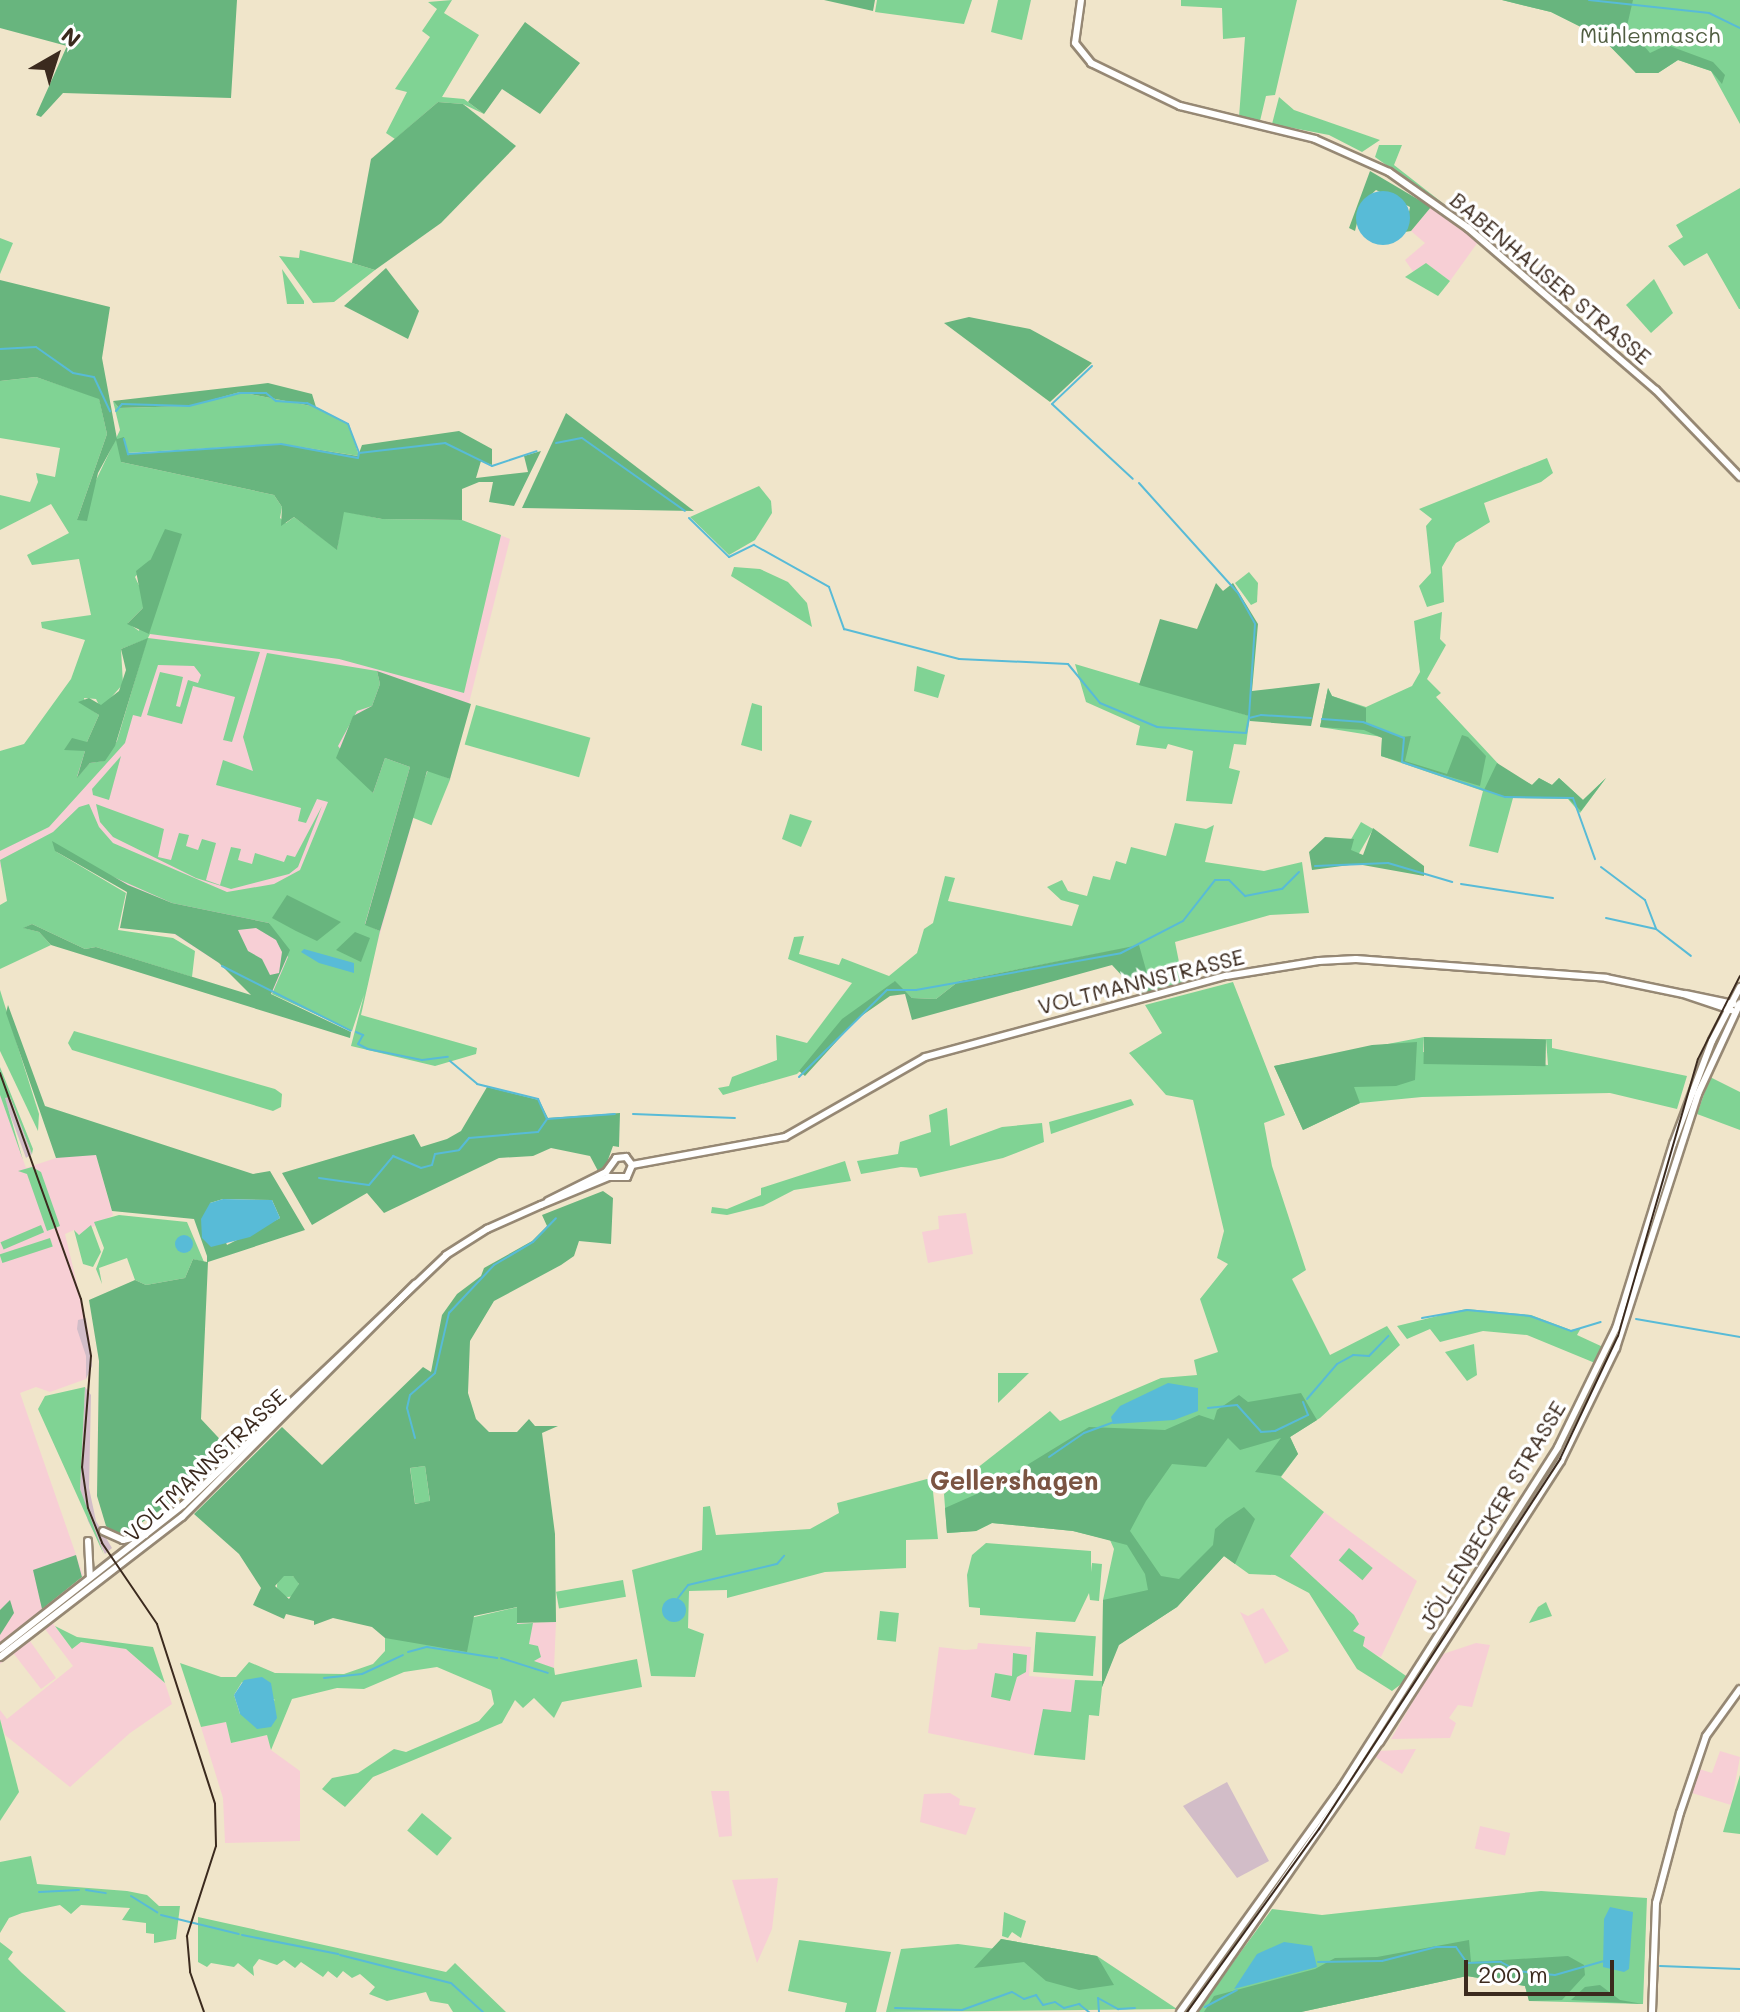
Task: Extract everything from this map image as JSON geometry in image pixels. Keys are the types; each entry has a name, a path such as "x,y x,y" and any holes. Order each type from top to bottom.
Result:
{"main road":[{"name":"BABENHAUSER STRASSE","path":"1081,0 1076,46 1102,70 1195,111 1315,139 1379,165 1468,228 1684,415 1740,477"},
{"name":"VOLTMANNSTRASSE","path":"0,1649 149,1534 417,1281 467,1239 612,1172 619,1156 632,1165 781,1139 913,1061 1236,973 1353,959 1606,978 1734,1006"},
{"name":"JÖLLENBECKER STRASSE","path":"1192,2012 1377,1747 1561,1461 1611,1361 1698,1094 1740,987"},
{"name":"JÖLLENBECKER STRASSE","path":"1180,2012 1316,1826 1558,1447 1616,1328 1673,1144 1734,1006"},
{"path":"612,1172 627,1177 632,1165"},
{"name":"VOLTMANNSTRASSE","path":"0,1657 175,1523 382,1322 417,1281"},
{"path":"103,1531 123,1540 149,1534"},
{"path":"88,1541 90,1578"},
{"path":"1652,2012 1658,1894 1706,1736 1740,1689"}],"shaded area":[{"path":"1431,207 1478,242 1450,281 1426,263 1414,273 1405,260 1425,243 1411,231"},
{"path":"382,519 462,520 510,539 450,779 427,771 352,1031 250,983 172,933 120,928 127,892 52,841 0,868 0,766 117,741 182,535"},
{"path":"0,1095 26,1168 71,1153 96,1155 113,1215 79,1235 74,1230 65,1234 90,1338 86,1379 50,1392 36,1387 20,1393 83,1575 42,1609 72,1649 80,1642 126,1649 165,1683 172,1704 130,1733 70,1787 5,1735 0,1719 0,1710 7,1719 73,1666 45,1629 30,1641 56,1678 41,1689 14,1654 0,1664"},
{"path":"10,1097 32,1154 26,1158 4,1098"},
{"path":"966,1213 973,1254 928,1263 922,1232 939,1229 938,1216"},
{"path":"86,1318 92,1366 86,1379 86,1356 77,1329 78,1320"},
{"path":"85,1387 91,1395 89,1488 96,1521 112,1548 105,1554 88,1521 80,1489"},
{"path":"1324,1512 1417,1581 1381,1657 1368,1651 1353,1631 1353,1615 1290,1556"},
{"path":"1263,1608 1289,1651 1265,1664 1240,1612 1248,1616"},
{"path":"556,1622 554,1668 517,1656 517,1623"},
{"path":"978,1643 1031,1647 1029,1676 1075,1680 1071,1713 1039,1731 1034,1755 928,1733 939,1647 977,1649"},
{"path":"1476,1643 1490,1645 1472,1707 1458,1705 1449,1718 1456,1723 1450,1738 1391,1739 1440,1655"},
{"path":"226,1722 231,1743 267,1735 271,1750 300,1771 300,1841 225,1843 223,1798 201,1727"},
{"path":"1416,1749 1402,1774 1375,1757 1379,1751"},
{"path":"1720,1751 1740,1757 1731,1805 1692,1793 1699,1769 1712,1773"},
{"path":"1227,1782 1269,1861 1237,1878 1183,1806"},
{"path":"711,1791 729,1791 732,1836 719,1837"},
{"path":"950,1793 960,1799 959,1805 976,1808 966,1835 920,1822 924,1794"},
{"path":"1480,1826 1510,1833 1505,1855 1475,1848"},
{"path":"778,1878 772,1929 757,1963 732,1880"}],"green space":[{"path":"0,0 237,0 231,98 63,93 41,117 36,115 67,46 0,28"},
{"path":"452,0 444,13 479,35 442,97 464,99 484,114 463,104 438,102 395,139 386,133 407,92 395,89 430,37 422,31 437,9 428,2"},
{"path":"824,0 875,0 873,11"},
{"path":"877,0 972,0 964,24 875,12"},
{"path":"998,0 1031,0 1022,40 991,32"},
{"path":"1181,0 1297,0 1275,95 1266,96 1260,121 1239,117 1245,37 1223,39 1222,8 1181,6"},
{"name":"Mühlenmasch","path":"1502,0 1740,0 1740,124 1711,71 1678,60 1658,73 1636,73 1601,37 1551,12"},
{"path":"1502,0 1633,0 1627,26 1650,53 1667,45 1713,62 1725,75 1722,84 1711,71 1678,60 1658,73 1636,73 1601,37 1551,12"},
{"path":"525,22 580,63 540,114 502,89 484,114 468,102"},
{"path":"1279,97 1294,110 1380,140 1362,152 1329,135 1272,124"},
{"path":"438,102 463,104 516,146 441,223 375,270 352,263 371,159"},
{"path":"1379,145 1402,145 1394,165 1481,233 1375,157"},
{"path":"1370,171 1431,207 1411,231 1405,232 1410,207 1376,190 1362,203 1355,231 1349,228"},
{"path":"1740,188 1739,309 1707,253 1684,266 1668,246 1683,237 1676,225"},
{"path":"0,238 13,243 0,274"},
{"path":"300,250 375,270 334,302 313,303 279,256 299,258"},
{"path":"1426,263 1450,281 1438,296 1405,277"},
{"path":"386,268 419,311 408,339 344,306"},
{"path":"282,269 304,301 304,304 287,304"},
{"path":"1654,279 1673,313 1651,333 1626,305"},
{"path":"0,280 110,307 102,358 117,439 124,437 128,454 282,444 358,456 362,445 459,431 492,449 492,465 481,461 476,478 528,472 524,456 541,451 514,506 489,502 493,482 479,482 462,489 462,520 382,519 344,512 337,550 294,517 281,526 282,507 274,495 121,462 116,440 98,473 87,521 77,520 107,434 99,399 36,377 0,381"},
{"path":"969,317 1030,329 1092,363 1050,402 944,323"},
{"path":"36,377 99,398 107,434 77,520 120,430 113,401 119,408 190,406 240,392 316,407 349,424 359,456 282,444 126,453 121,462 274,495 282,507 280,518 286,523 294,517 337,549 343,511 382,519 462,520 501,535 464,693 339,659 150,634 148,638 260,652 232,742 223,740 235,697 193,686 182,724 147,715 160,672 183,677 176,706 180,707 188,680 198,683 201,675 194,666 158,665 141,717 133,715 125,743 49,827 0,851 0,751 24,744 71,679 85,640 42,628 41,622 91,615 79,559 32,565 27,555 69,533 51,504 0,530 0,495 30,502 38,482 36,473 55,477 60,448 0,438 0,381","holes":["151,559 143,606 144,596 135,577","143,608 139,631 128,623","147,639 117,741 103,761 90,763 77,777 85,751 72,747 87,742 99,715 86,706 84,698 96,699 101,709 123,684 121,649"]},
{"path":"268,383 312,394 316,407 240,392 190,406 119,408 113,401"},
{"path":"566,413 694,511 522,508"},
{"path":"1547,458 1553,473 1541,482 1484,503 1490,522 1456,543 1442,567 1444,602 1427,607 1419,586 1431,573 1426,526 1432,519 1419,509"},
{"path":"759,486 771,501 772,513 755,540 729,555 690,517"},
{"path":"165,529 182,534 149,634 127,624 143,608 136,571 151,559"},
{"path":"734,567 760,569 788,582 807,603 812,627 731,576"},
{"path":"1249,572 1258,583 1257,602 1251,605 1235,583"},
{"path":"1216,583 1223,591 1233,583 1258,624 1252,691 1320,683 1311,726 1250,721 1249,716 1139,685 1160,619 1197,629"},
{"path":"1442,612 1440,639 1446,645 1427,679 1441,693 1436,697 1504,770 1532,785 1539,778 1552,785 1559,778 1583,800 1606,778 1580,813 1568,799 1513,798 1498,853 1469,846 1483,791 1381,756 1382,737 1320,727 1328,688 1332,696 1366,707 1412,686 1420,672 1414,621"},
{"path":"148,638 115,746 105,761 90,763 77,778 85,751 64,750 72,738 87,742 99,715 78,702 89,698 101,705 119,691 126,670 121,649"},
{"path":"267,653 377,671 380,684 372,706 357,711 338,746 373,793 385,758 410,767 365,924 380,931 361,1015 477,1048 476,1054 435,1066 351,1046 364,995 352,1031 272,994 288,957 269,923 172,903 55,851 126,893 118,930 173,938 195,951 192,977 96,947 85,949 32,924 24,928 39,932 51,945 0,969 0,905 7,901 0,860 53,832 79,807 89,804 99,827 113,843 227,892 274,884 300,870 328,802 317,799 306,823 298,821 301,808 216,785 223,760 253,771 243,737"},
{"path":"1075,664 1250,716 1246,745 1234,744 1229,768 1240,771 1232,804 1186,801 1193,751 1168,744 1166,749 1136,745 1140,726 1086,702"},
{"path":"917,666 945,675 938,698 914,691"},
{"path":"377,671 471,704 450,779 427,771 380,931 365,925 410,767 385,758 373,793 336,758 353,716 372,706 380,684"},
{"path":"1328,688 1332,696 1366,708 1366,723 1401,737 1411,736 1405,761 1447,774 1462,735 1468,737 1486,756 1480,786 1381,756 1382,738 1364,730 1320,727"},
{"path":"752,703 762,706 762,751 741,745"},
{"path":"476,705 590,738 579,777 465,744"},
{"path":"121,756 109,800 93,795 92,789"},
{"path":"1497,763 1532,785 1539,778 1552,785 1559,778 1583,800 1606,778 1581,811 1568,798 1505,797 1484,790"},
{"path":"428,770 450,779 432,825 409,816"},
{"path":"96,804 164,829 158,857 171,860 179,833 189,835 186,846 198,850 202,839 216,843 206,880 220,885 231,847 241,849 238,860 252,864 255,853 284,862 287,855 295,857 322,806 298,867 289,874 231,889 196,878 113,837 100,822"},
{"path":"790,814 812,821 801,847 782,839"},
{"path":"1361,822 1373,829 1358,855 1346,848"},
{"path":"1175,823 1206,829 1214,825 1205,862 1264,871 1302,862 1309,913 1270,915 1175,942 1183,982 1152,991 1138,946 959,981 936,999 912,998 894,982 797,1074 723,1095 718,1088 729,1086 732,1077 777,1060 776,1035 807,1043 852,983 788,959 794,937 804,936 799,954 839,965 842,958 889,976 917,953 924,929 933,923 945,876 955,878 948,901 1072,926 1079,905 1061,900 1047,887 1062,880 1068,891 1087,896 1093,876 1110,880 1116,861 1126,864 1131,847 1166,856"},
{"path":"1373,828 1424,866 1424,876 1357,864 1312,870 1309,852 1325,837 1354,839 1351,850 1363,855"},
{"path":"52,841 128,885 172,903 269,923 290,950 271,994 351,1032 350,1038 51,945 39,932 23,928 32,924 85,949 96,947 251,995 219,963 175,934 120,928 127,892 55,851","holes":["256,928 276,940 282,952 279,973 270,975 262,959 248,951 238,930"]},
{"path":"287,895 341,922 317,941 296,931 272,918"},
{"path":"355,932 370,938 361,962 336,950"},
{"path":"1139,945 1152,991 1138,993 1112,965 912,1020 905,994 890,996 857,1019 805,1076 799,1071 842,1019 895,981 912,998 936,999 959,981"},
{"path":"1233,982 1285,1115 1264,1123 1272,1166 1306,1270 1292,1279 1330,1355 1387,1326 1400,1345 1320,1418 1290,1437 1298,1454 1281,1477 1324,1512 1290,1556 1354,1615 1359,1624 1353,1631 1365,1637 1363,1646 1409,1678 1392,1691 1357,1669 1309,1593 1275,1575 1249,1574 1224,1556 1177,1607 1118,1645 1102,1687 1099,1716 1089,1715 1085,1760 1034,1755 1043,1709 1071,1712 1075,1680 1102,1681 1103,1600 1114,1549 1110,1540 1073,1531 992,1523 976,1531 947,1533 944,1494 1050,1411 1060,1421 1161,1378 1197,1375 1194,1360 1218,1352 1200,1299 1228,1264 1217,1258 1224,1231 1193,1100 1166,1095 1129,1053 1162,1033 1145,1005"},
{"path":"0,990 39,1114 38,1131 0,1051"},
{"path":"8,1005 45,1106 253,1174 270,1171 305,1230 208,1262 201,1419 230,1450 192,1489 120,1537 106,1526 97,1496 99,1361 89,1300 135,1280 146,1285 185,1278 193,1259 207,1262 207,1256 194,1219 112,1211 96,1155 56,1158 6,1013","holes":["223,1199 272,1200 280,1218 227,1245 210,1203"]},
{"path":"74,1031 275,1089 282,1094 281,1107 273,1111 72,1050 68,1043"},
{"path":"1424,1037 1423,1052 1548,1065 1546,1039 1552,1039 1552,1048 1687,1076 1677,1109 1610,1093 1422,1097 1360,1103 1303,1130 1274,1066"},
{"path":"1424,1037 1546,1039 1546,1066 1424,1064"},
{"path":"1417,1042 1415,1080 1396,1086 1354,1087 1360,1103 1303,1130 1274,1066 1372,1045"},
{"path":"0,1067 33,1149 32,1154 10,1097 5,1098 23,1160 0,1095"},
{"path":"1710,1077 1740,1092 1740,1130 1697,1114"},
{"path":"487,1087 539,1100 548,1118 620,1113 619,1147 613,1146 605,1168 598,1171 590,1156 551,1148 533,1156 499,1158 384,1213 367,1193 312,1225 282,1173 414,1134 421,1147 447,1139 461,1131"},
{"path":"1131,1099 1134,1105 1051,1134 1049,1122"},
{"path":"947,1108 950,1146 1002,1127 1042,1123 1044,1142 1003,1158 920,1177 917,1168 901,1167 861,1174 857,1161 898,1154 900,1142 931,1132 929,1115"},
{"path":"845,1161 851,1181 794,1190 763,1206 727,1215 711,1213 712,1207 727,1209 761,1195 761,1188"},
{"path":"32,1167 41,1172 60,1226 47,1231 27,1174 18,1171"},
{"path":"603,1191 613,1198 611,1244 579,1241 574,1256 494,1301 470,1341 468,1393 476,1419 489,1432 517,1432 529,1419 535,1426 558,1426 542,1433 555,1534 556,1622 517,1623 517,1607 474,1616 467,1652 385,1638 372,1627 333,1618 314,1625 314,1621 286,1614 284,1619 253,1605 261,1588 239,1554 194,1514 282,1427 322,1465 423,1367 431,1372 442,1315 457,1294 481,1276 484,1268 532,1241 547,1226 542,1215","holes":["425,1466 430,1501 415,1504 410,1468","284,1576 293,1576 299,1584 289,1599 275,1586"]},
{"path":"119,1215 187,1222 204,1262 193,1259 185,1278 146,1285 135,1280 127,1258 99,1268 102,1284 96,1269 104,1248 94,1222"},
{"path":"41,1225 44,1232 4,1250 0,1242"},
{"path":"91,1225 101,1252 93,1267 83,1264 74,1230 79,1235"},
{"path":"50,1238 53,1247 2,1263 0,1254"},
{"path":"1466,1309 1531,1315 1571,1330 1581,1328 1577,1335 1603,1347 1595,1363 1527,1335 1483,1331 1440,1342 1430,1329 1407,1339 1397,1326"},
{"path":"1474,1344 1477,1375 1467,1381 1445,1352"},
{"path":"998,1373 1029,1373 998,1403"},
{"path":"85,1387 80,1489 104,1555 38,1409 45,1396"},
{"path":"1301,1393 1317,1420 1290,1437 1298,1454 1281,1476 1255,1472 1281,1438 1240,1450 1228,1438 1206,1467 1172,1464 1146,1501 1130,1531 1161,1576 1179,1579 1213,1545 1215,1529 1226,1519 1244,1507 1255,1519 1235,1564 1224,1556 1177,1607 1119,1645 1102,1687 1103,1600 1148,1590 1145,1574 1127,1545 1073,1531 992,1523 976,1531 947,1533 945,1508 988,1489 1089,1427 1165,1430 1199,1415 1214,1420 1217,1410 1239,1395 1248,1402"},
{"path":"425,1466 430,1502 415,1504 410,1468"},
{"path":"927,1479 932,1482 938,1539 906,1540 906,1568 825,1572 727,1598 727,1590 689,1591 688,1628 704,1634 695,1677 651,1676 632,1570 702,1550 703,1507 710,1506 716,1535 810,1529 839,1513 837,1503"},
{"path":"986,1543 1091,1551 1091,1572 1092,1563 1102,1564 1099,1601 1090,1600 1089,1593 1075,1622 980,1615 980,1608 969,1607 967,1575 972,1555"},
{"path":"1349,1548 1373,1568 1362,1580 1339,1560"},
{"path":"76,1555 82,1577 42,1609 33,1570"},
{"path":"288,1575 296,1578 299,1586 296,1594 288,1597 280,1594 277,1586 280,1578"},
{"path":"623,1580 626,1597 559,1609 556,1592"},
{"path":"10,1600 14,1613 0,1635 0,1610"},
{"path":"1546,1602 1552,1616 1529,1623 1538,1607"},
{"path":"518,1607 517,1624 533,1623 529,1644 538,1646 541,1657 534,1661 554,1668 555,1675 637,1659 642,1687 562,1702 554,1718 534,1698 523,1708 515,1700 502,1723 373,1777 345,1807 322,1789 332,1778 358,1773 394,1749 406,1752 479,1721 494,1704 491,1690 437,1667 404,1672 364,1689 337,1688 292,1699 271,1750 267,1735 231,1743 226,1722 201,1727 180,1663 221,1677 236,1677 249,1662 275,1673 344,1674 373,1664 385,1651 385,1638","holes":["242,1682 275,1700 240,1714 234,1695"]},
{"path":"880,1611 899,1613 896,1642 877,1640"},
{"path":"55,1626 77,1637 153,1647 165,1683 126,1649 81,1642 72,1649"},
{"path":"1036,1632 1096,1636 1093,1676 1033,1672"},
{"path":"1013,1653 1027,1655 1026,1672 1017,1677 1010,1701 991,1697 995,1673 1012,1676"},
{"path":"0,1719 19,1792 0,1821"},
{"path":"1740,1775 1740,1834 1723,1832 1731,1805"},
{"path":"422,1813 452,1838 437,1856 407,1831"},
{"path":"31,1856 37,1884 127,1891 147,1895 159,1906 180,1906 176,1939 154,1943 154,1934 146,1933 146,1923 122,1920 130,1908 81,1905 71,1914 60,1905 22,1913 9,1918 0,1933 0,1862"},
{"path":"1541,1891 1647,1898 1643,2004 1529,2001 1525,1986 1467,1976 1301,2012 1197,2012 1272,1909 1322,1915"},
{"path":"1004,1912 1026,1921 1021,1938 1012,1932 1008,1938 1002,1936"},
{"path":"198,1917 446,1972 455,1963 506,2012 453,2012 448,2004 430,2001 426,1992 387,2001 369,1994 375,1987 360,1974 352,1978 343,1971 337,1978 328,1971 323,1977 301,1962 295,1968 284,1960 277,1965 259,1959 253,1967 254,1976 238,1963 234,1967 211,1963 207,1967 198,1962"},
{"path":"1001,1939 1097,1956 1177,2009 886,2012 901,1949 958,1944 996,1949"},
{"path":"1001,1939 1097,1956 1114,1985 1079,1990 1046,1981 1024,1962 974,1968"},
{"path":"799,1940 891,1952 876,2012 845,2012 847,2003 788,1991"},
{"path":"1469,1940 1471,1962 1568,1956 1584,1965 1585,1975 1562,2000 1529,2001 1525,1986 1467,1976 1301,2012 1204,2012 1214,1996 1315,1969 1335,1958 1377,1957"},
{"path":"0,1942 13,1952 8,1959 66,2012 0,2012"},
{"path":"1600,1985 1620,2000 1643,2004 1571,2000 1585,1987"}],"water":[{"path":"1383,191 1402,199 1410,218 1402,237 1383,245 1364,237 1356,218 1364,199"},
{"path":"304,949 354,963 354,973 319,963 301,952"},
{"path":"223,1199 272,1200 280,1218 250,1237 211,1247 202,1238 201,1219 210,1203"},
{"path":"184,1235 193,1244 184,1253 175,1244"},
{"path":"1168,1383 1198,1388 1198,1411 1174,1420 1113,1424 1111,1417 1120,1406"},
{"path":"674,1598 683,1601 686,1610 683,1619 674,1622 665,1619 662,1610 665,1601"},
{"path":"262,1677 271,1683 277,1718 271,1727 257,1729 240,1714 234,1695 244,1680"},
{"path":"1610,1907 1633,1912 1629,1969 1624,1972 1603,1967 1604,1919"},
{"path":"1284,1942 1312,1946 1317,1967 1234,1989 1257,1954"}],"waterway":[{"path":"1589,0 1709,13 1740,28"},
{"path":"0,349 36,347 73,373 94,377 110,411"},
{"path":"1092,366 1052,404 1133,479"},
{"path":"116,411 122,404 189,406 240,393 266,393 276,401 307,403 348,424 359,452"},
{"path":"556,443 582,438 685,511"},
{"path":"124,439 128,454 281,444 358,458 359,453 445,443 492,466 537,451"},
{"path":"1139,483 1238,593 1255,624 1249,718"},
{"path":"689,518 729,557 754,545 829,587 844,629 959,659 1068,664 1100,703 1157,727 1246,733 1249,718 1261,715 1311,718"},
{"path":"1322,719 1363,722 1404,738 1402,762 1505,797 1573,798 1595,859"},
{"path":"1315,866 1388,863 1452,882"},
{"path":"1601,867 1645,900 1656,929"},
{"path":"799,1077 887,990 916,990 1121,953 1183,921 1215,880 1229,880 1245,896 1282,889 1299,872"},
{"path":"1461,884 1553,898"},
{"path":"1606,918 1656,929 1691,956"},
{"path":"222,966 351,1031"},
{"path":"356,1032 363,1035 358,1044 368,1049 422,1060 448,1057"},
{"path":"450,1061 477,1084 538,1099 547,1119 615,1114"},
{"path":"633,1114 735,1118"},
{"path":"319,1178 369,1185 393,1156 421,1168 432,1165 435,1154 459,1150 469,1138 538,1132 547,1119"},
{"path":"415,1438 407,1408 410,1395 435,1373 449,1313 494,1265 533,1242 556,1218"},
{"path":"1422,1318 1467,1310 1530,1316 1571,1331 1601,1322"},
{"path":"1636,1319 1740,1337"},
{"path":"1307,1399 1337,1364 1353,1355 1369,1356 1388,1336"},
{"path":"1208,1408 1237,1405 1261,1432 1275,1431 1308,1415 1303,1402"},
{"path":"1049,1457 1084,1433 1114,1422"},
{"path":"678,1598 688,1585 777,1564 784,1556"},
{"path":"408,1652 427,1647 497,1658"},
{"path":"324,1678 362,1674 403,1655"},
{"path":"501,1658 548,1673"},
{"path":"39,1892 79,1890"},
{"path":"86,1890 106,1893"},
{"path":"131,1896 157,1912"},
{"path":"161,1915 239,1934"},
{"path":"242,1935 338,1954"},
{"path":"1318,1962 1382,1961 1436,1947 1456,1947 1467,1963 1501,1962 1517,1971 1555,1975 1604,1961"},
{"path":"340,1955 451,1983 483,2012"},
{"path":"1660,1966 1740,1969"},
{"path":"1205,2007 1237,1990"},
{"path":"895,2008 962,2010 1012,1992 1024,1999 1036,1995 1043,2005 1055,2002 1064,2008 1079,2004 1089,2012"},
{"path":"1099,2012 1098,1998 1118,2009 1135,2008"}],"tram line":[{"path":"1187,2012 1319,1829 1560,1459 1618,1336 1698,1059 1740,976"},
{"path":"0,1073 81,1299 91,1356 82,1467 88,1508 102,1543 157,1624 215,1804 216,1846 187,1936 190,1972 204,2012"}],"district":[{"name":"Gellershagen","path":"1014,1481"}]}
